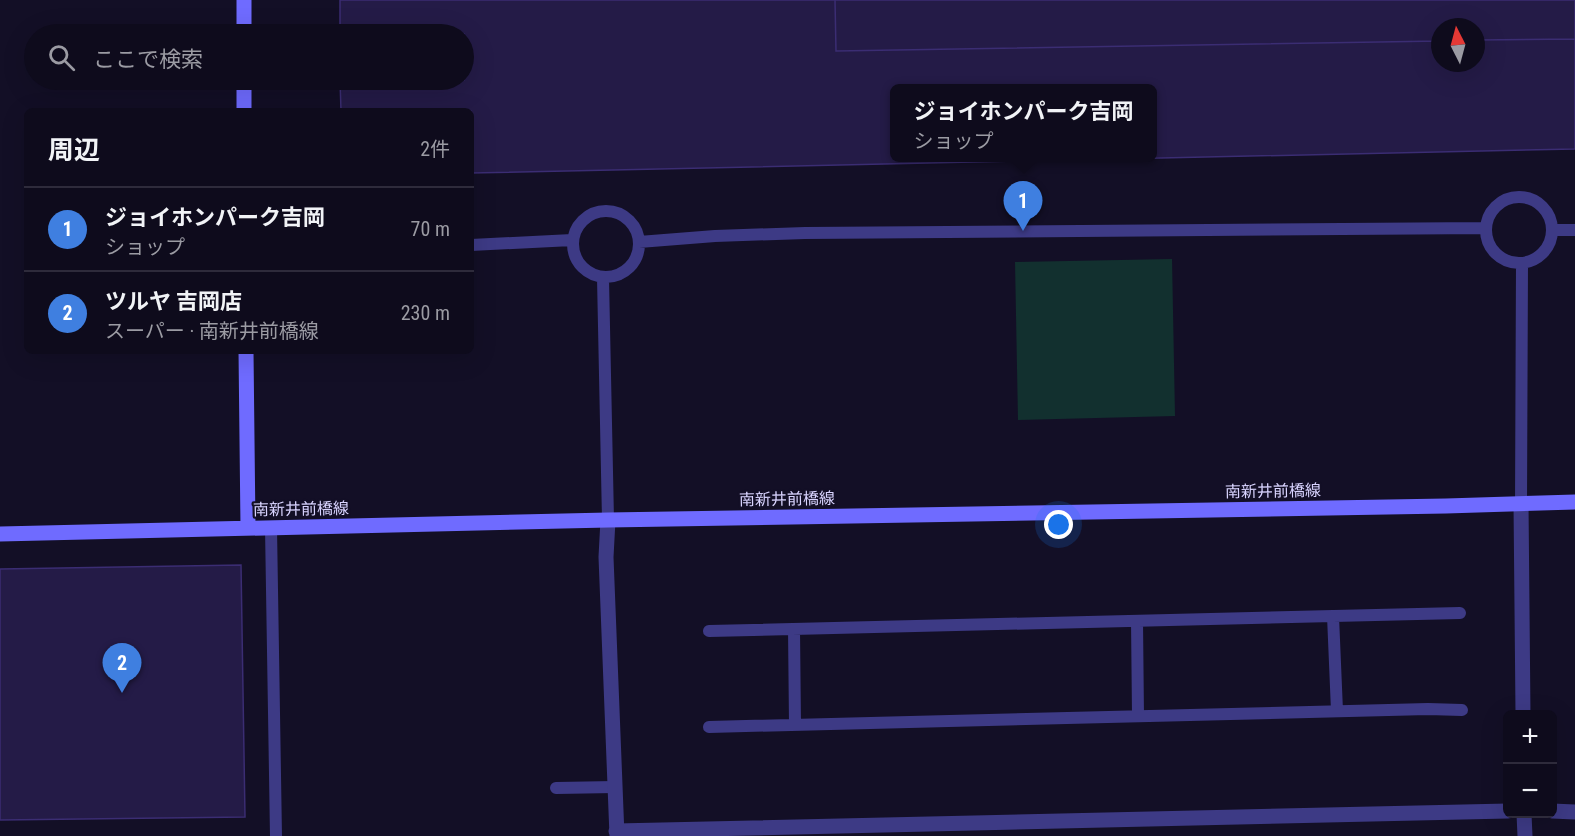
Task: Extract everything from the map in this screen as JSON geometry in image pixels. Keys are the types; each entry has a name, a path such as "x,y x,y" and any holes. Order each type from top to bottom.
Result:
{"main road":[{"path":"244,0 244,24"},
{"path":"244,90 244,108"},
{"path":"246,354 248,528"},
{"name":"南新井前橋線","path":"0,534 608,520 1422,507 1575,502"}],"street":[{"path":"1521,503 1523,710"},
{"path":"608,520 606,557 616,834 1503,811"},
{"path":"1557,811 1575,812"},
{"path":"1524,818 1525,836"}],"lane":[{"path":"1523,197 1542,206 1552,225 1548,246 1542,254 1522,263 1511,262 1500,257 1487,240 1486,228 1488,217 1502,201 1523,197"},
{"path":"602,211 613,212 632,223 639,242 638,254 633,264 625,272 615,277 603,278 583,270 572,251 572,240 582,220 602,211"},
{"path":"639,242 804,233 1486,228"},
{"path":"1552,230 1575,230"},
{"path":"474,245 572,240"},
{"path":"1521,503 1522,263"},
{"path":"603,278 608,520"},
{"path":"271,528 276,836"},
{"path":"709,631 1460,613"},
{"path":"1333,616 1337,711"},
{"path":"1137,621 1138,716"},
{"path":"794,629 795,725"},
{"path":"709,727 1337,711 1462,710"},
{"path":"556,788 615,787"}],"green space":[{"path":"1172,259 1175,416 1018,420 1015,262"}],"building":[{"path":"340,0 835,0 836,51 1431,41 1431,72 1485,72 1485,40 1575,39 1575,149 1157,158 1157,84 890,84 890,162 977,162 474,173 474,108 341,108 340,90 474,90 474,24 340,24"},
{"path":"835,0 1575,0 1575,39 1485,40 1485,18 1431,18 1431,41 836,51"},
{"path":"241,565 245,817 0,820 0,569"}],"place":[{"name":"ジョイホンパーク吉岡","path":"1023,231"},
{"name":"ツルヤ 吉岡店","path":"122,693"}]}
